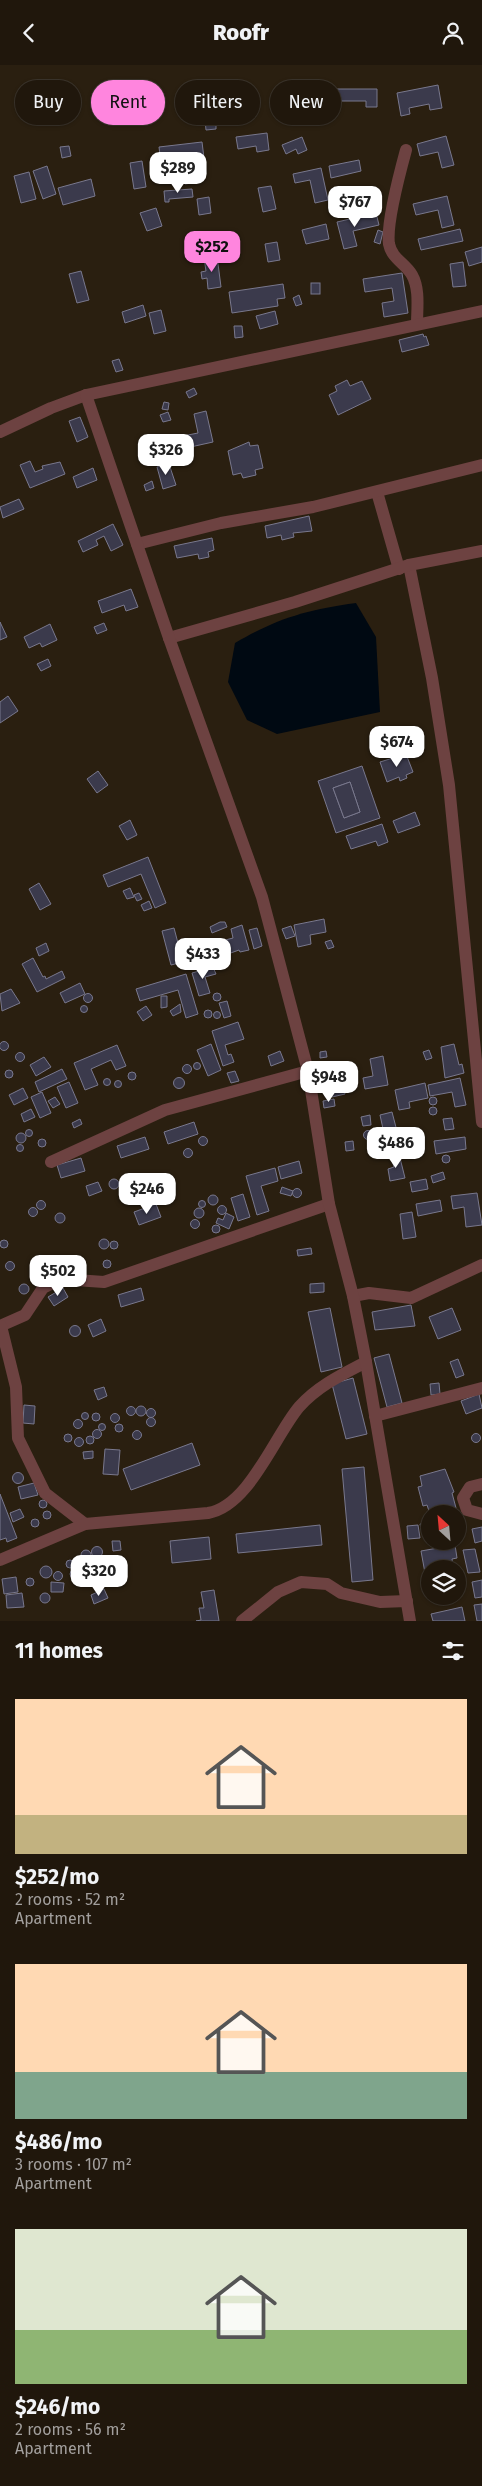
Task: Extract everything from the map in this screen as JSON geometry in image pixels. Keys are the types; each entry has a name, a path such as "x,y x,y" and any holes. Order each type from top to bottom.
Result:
{"street":[{"path":"406,150 397,181 389,244 394,257 412,275 417,296 417,324"},
{"path":"0,432 86,395 482,311"},
{"path":"86,395 169,638 262,897 308,1071 329,1204 353,1296 366,1362 410,1621"},
{"path":"137,544 221,523 313,507 482,465"},
{"path":"378,492 404,567 432,678 449,785 482,1122"},
{"path":"169,638 295,602 404,567 482,551"},
{"path":"51,1162 165,1110 308,1071"},
{"path":"85,1524 45,1493 18,1438 16,1387 0,1326 25,1315 43,1288 61,1279 104,1282 329,1204"},
{"path":"353,1296 369,1293 411,1298 482,1265"},
{"path":"0,1560 85,1524 208,1513 226,1507 250,1481 299,1408 321,1386 366,1362"},
{"path":"375,1416 482,1388"},
{"path":"482,1483 470,1487 462,1498 468,1510 482,1514"},
{"path":"242,1621 278,1592 301,1582 327,1584 341,1593 380,1602 407,1601"}],"shaded area":[{"path":"356,603 376,637 380,712 277,734 247,720 228,682 235,643 265,627 293,616"}],"building":[{"path":"438,85 442,108 430,110 429,104 409,108 410,114 401,116 397,93"},
{"path":"341,89 377,89 377,107 366,107 366,101 341,101"},
{"path":"206,125 216,125 216,129 206,130"},
{"path":"267,133 269,150 257,152 256,146 238,149 236,137"},
{"path":"446,136 454,165 442,168 438,152 420,156 417,144"},
{"path":"302,137 307,150 298,154 296,149 286,154 282,145"},
{"path":"202,142 206,174 194,175 192,154 173,157 173,161 161,163 159,147"},
{"path":"69,146 71,156 62,158 60,147"},
{"path":"182,159 183,166 177,167 176,160"},
{"path":"359,160 361,171 331,178 329,166"},
{"path":"142,161 146,187 134,189 130,163"},
{"path":"47,166 56,194 43,199 33,171"},
{"path":"321,168 328,200 315,203 310,180 295,183 293,174"},
{"path":"29,172 36,199 21,203 14,176"},
{"path":"191,174 192,183 185,184 183,175"},
{"path":"91,179 95,196 63,205 58,188"},
{"path":"271,186 276,209 263,212 258,188"},
{"path":"192,189 193,197 169,199 169,202 165,202 164,191"},
{"path":"447,196 454,225 442,228 438,210 416,215 413,204"},
{"path":"209,197 211,213 199,215 197,199"},
{"path":"156,208 162,226 147,231 140,213"},
{"path":"376,213 379,225 353,231 357,246 344,249 337,222"},
{"path":"326,224 329,239 306,244 302,230"},
{"path":"460,229 463,241 421,250 418,239"},
{"path":"378,230 383,232 380,244 374,242"},
{"path":"237,241 239,251 231,252 229,243"},
{"path":"277,242 280,260 268,262 265,244"},
{"path":"482,247 482,262 469,266 465,252"},
{"path":"217,256 221,287 208,289 207,278 202,279 201,272 206,271 204,258"},
{"path":"463,262 466,286 453,287 450,264"},
{"path":"81,271 89,300 77,303 69,274"},
{"path":"402,273 408,313 384,317 382,303 394,301 392,288 365,292 363,279"},
{"path":"311,283 320,283 320,294 311,294"},
{"path":"283,284 285,298 277,299 278,306 232,313 229,292"},
{"path":"299,295 302,304 296,306 293,298"},
{"path":"143,305 146,316 125,323 122,312"},
{"path":"161,310 166,331 154,334 149,313"},
{"path":"275,311 278,324 260,329 256,316"},
{"path":"234,326 242,326 243,337 235,338"},
{"path":"423,334 424,337 426,336 429,345 402,352 399,340"},
{"path":"119,359 123,370 116,372 112,361"},
{"path":"347,380 350,386 362,381 371,399 338,415 329,395 337,391 335,386"},
{"path":"194,388 197,394 189,398 186,392"},
{"path":"164,402 169,403 168,410 162,409"},
{"path":"206,411 213,442 186,448 183,436 198,433 194,414"},
{"path":"168,412 171,420 163,422 160,415"},
{"path":"80,417 88,437 77,442 69,421"},
{"path":"249,442 250,446 258,445 263,468 255,470 256,475 243,478 241,473 233,475 228,451"},
{"path":"30,461 35,472 43,469 42,466 60,462 65,474 30,488 20,465"},
{"path":"169,464 176,485 163,489 157,467"},
{"path":"93,468 97,480 77,488 73,477"},
{"path":"152,481 154,488 146,491 144,485"},
{"path":"19,499 24,509 3,518 0,507"},
{"path":"309,516 312,531 293,533 294,537 282,540 281,535 267,538 265,526"},
{"path":"113,524 123,545 111,551 104,536 96,540 98,545 83,552 78,541"},
{"path":"212,538 214,550 208,552 209,557 199,559 198,554 177,558 174,546"},
{"path":"131,589 138,607 126,611 124,605 102,613 98,601"},
{"path":"0,622 7,637 0,640"},
{"path":"104,623 107,630 97,634 94,627"},
{"path":"50,624 57,640 42,647 40,643 29,648 24,637"},
{"path":"48,659 51,666 41,671 37,664"},
{"path":"8,696 18,711 0,723 0,702"},
{"path":"406,754 413,772 406,775 407,778 400,781 399,777 387,782 380,762"},
{"path":"362,766 380,818 336,833 318,781","holes":["350,782 360,812 344,818 333,788"]},
{"path":"98,771 108,785 97,793 87,779"},
{"path":"350,782 360,812 344,818 333,788"},
{"path":"415,812 420,825 398,833 393,821"},
{"path":"130,820 137,835 127,840 119,826"},
{"path":"382,824 388,842 378,846 376,841 351,849 346,836"},
{"path":"148,857 166,903 155,908 141,874 108,887 103,875"},
{"path":"39,883 51,904 40,910 29,889"},
{"path":"130,888 134,897 127,899 123,891"},
{"path":"139,893 142,899 137,901 134,895"},
{"path":"149,901 152,908 144,911 141,905"},
{"path":"324,919 326,932 310,935 311,944 298,947 294,925"},
{"path":"220,922 225,922 227,927 212,933 210,927"},
{"path":"242,925 249,950 240,952 239,950 214,959 210,944 233,938 231,929"},
{"path":"291,926 295,936 286,939 282,929"},
{"path":"174,928 183,962 171,965 162,931"},
{"path":"257,928 262,946 254,949 249,930"},
{"path":"331,940 334,947 328,949 325,942"},
{"path":"46,943 49,951 39,956 36,948"},
{"path":"33,958 46,979 62,971 65,978 37,992 22,964"},
{"path":"213,967 216,974 205,977 210,993 199,996 192,973"},
{"path":"186,974 198,1014 186,1018 178,990 140,1001 136,989"},
{"path":"80,983 85,994 65,1003 60,993"},
{"path":"11,989 20,1003 2,1011 0,994"},
{"path":"217,993 221,997 217,1001 213,997"},
{"path":"88,994 92,998 88,1002 84,998"},
{"path":"161,996 167,996 167,1007 161,1008"},
{"path":"227,1001 231,1016 224,1018 219,1003"},
{"path":"180,1004 181,1012 173,1016 170,1011"},
{"path":"84,1005 88,1009 84,1013 80,1009"},
{"path":"146,1006 152,1015 143,1021 137,1012"},
{"path":"208,1010 212,1014 208,1018 204,1014"},
{"path":"217,1011 221,1015 217,1019 213,1015"},
{"path":"238,1022 244,1039 225,1045 228,1055 231,1054 234,1062 223,1066 212,1031"},
{"path":"4,1042 8,1046 4,1050 0,1046"},
{"path":"211,1044 221,1070 208,1076 197,1050"},
{"path":"454,1044 459,1065 462,1064 464,1073 445,1078 441,1047"},
{"path":"117,1045 126,1066 116,1070 111,1060 91,1069 98,1085 85,1090 74,1063"},
{"path":"429,1050 432,1058 426,1060 423,1052"},
{"path":"280,1051 284,1061 271,1066 268,1056"},
{"path":"326,1051 327,1057 320,1058 320,1052"},
{"path":"20,1053 24,1057 20,1061 16,1057"},
{"path":"383,1056 388,1085 365,1089 363,1078 373,1076 370,1059"},
{"path":"44,1057 51,1067 36,1076 30,1065"},
{"path":"197,1062 201,1066 197,1070 193,1066"},
{"path":"187,1064 192,1069 187,1074 182,1069"},
{"path":"62,1069 67,1079 39,1092 35,1082"},
{"path":"9,1070 13,1074 9,1078 5,1074"},
{"path":"235,1071 239,1081 231,1083 227,1073"},
{"path":"132,1072 136,1076 132,1080 128,1076"},
{"path":"107,1078 111,1082 107,1086 103,1082"},
{"path":"177,1078 181,1078 184,1083 183,1087 177,1088 174,1085 174,1081"},
{"path":"460,1078 466,1105 455,1107 452,1092 430,1096 428,1085"},
{"path":"118,1080 122,1084 118,1088 114,1084"},
{"path":"69,1082 78,1103 66,1108 57,1087"},
{"path":"425,1083 428,1098 409,1102 410,1108 399,1110 395,1090"},
{"path":"343,1085 345,1094 332,1097 330,1088"},
{"path":"23,1088 28,1098 14,1105 9,1095"},
{"path":"42,1092 51,1113 40,1118 31,1097"},
{"path":"55,1097 60,1104 53,1108 48,1101"},
{"path":"433,1097 437,1101 433,1105 429,1101"},
{"path":"334,1099 335,1106 324,1108 323,1101"},
{"path":"433,1107 437,1111 433,1115 429,1111"},
{"path":"31,1109 35,1117 24,1122 21,1114"},
{"path":"392,1112 398,1135 385,1138 380,1115"},
{"path":"370,1115 371,1125 363,1126 361,1117"},
{"path":"452,1118 454,1129 445,1130 443,1119"},
{"path":"80,1119 82,1124 74,1128 72,1123"},
{"path":"194,1122 198,1134 168,1144 164,1132"},
{"path":"29,1129 33,1133 29,1137 25,1133"},
{"path":"368,1130 373,1135 368,1140 363,1135"},
{"path":"19,1133 23,1133 26,1138 23,1143 19,1143 16,1140 16,1136"},
{"path":"203,1136 208,1141 203,1146 198,1141"},
{"path":"145,1137 149,1149 121,1158 117,1146"},
{"path":"465,1137 466,1149 436,1154 434,1141"},
{"path":"42,1139 46,1143 42,1147 38,1143"},
{"path":"353,1141 354,1150 346,1151 345,1142"},
{"path":"20,1144 24,1148 20,1152 16,1148"},
{"path":"188,1149 192,1153 188,1157 184,1153"},
{"path":"399,1154 405,1178 390,1181 388,1169 394,1167 391,1156"},
{"path":"446,1155 450,1159 446,1163 442,1159"},
{"path":"81,1158 85,1171 61,1178 57,1165"},
{"path":"299,1161 302,1173 281,1179 278,1167"},
{"path":"275,1168 278,1181 261,1186 269,1211 257,1215 246,1176"},
{"path":"443,1172 445,1179 433,1183 431,1176"},
{"path":"112,1179 116,1179 119,1184 118,1188 112,1189 109,1186 109,1182"},
{"path":"426,1179 428,1189 412,1192 410,1182"},
{"path":"134,1181 138,1185 134,1189 130,1185"},
{"path":"98,1182 102,1191 89,1196 86,1186"},
{"path":"282,1187 293,1191 291,1196 280,1193"},
{"path":"297,1189 301,1193 297,1197 293,1193"},
{"path":"477,1193 482,1225 466,1227 464,1207 453,1209 451,1196"},
{"path":"243,1194 250,1217 238,1221 231,1198"},
{"path":"211,1195 215,1195 218,1200 217,1204 211,1205 208,1202 208,1198"},
{"path":"202,1200 206,1204 202,1208 198,1204"},
{"path":"440,1200 442,1211 418,1216 416,1204"},
{"path":"41,1201 45,1205 41,1209 37,1205"},
{"path":"156,1204 161,1217 139,1225 134,1212"},
{"path":"222,1205 227,1210 222,1215 217,1210"},
{"path":"33,1207 38,1212 33,1217 28,1212"},
{"path":"197,1208 201,1208 204,1213 201,1218 197,1218 194,1215 194,1211"},
{"path":"412,1212 416,1237 403,1239 400,1214"},
{"path":"58,1213 62,1213 65,1218 62,1223 58,1223 55,1220 55,1216"},
{"path":"226,1213 234,1217 229,1229 216,1223 218,1218 223,1220"},
{"path":"195,1219 200,1224 195,1229 190,1224"},
{"path":"216,1225 220,1229 216,1233 212,1229"},
{"path":"104,1239 109,1244 104,1249 99,1244"},
{"path":"4,1240 8,1244 4,1248 0,1244"},
{"path":"114,1241 118,1245 114,1249 110,1245"},
{"path":"311,1248 312,1254 298,1256 297,1250"},
{"path":"107,1260 111,1264 107,1268 103,1264"},
{"path":"10,1261 15,1266 10,1271 5,1266"},
{"path":"36,1267 40,1271 36,1275 32,1271"},
{"path":"324,1283 324,1292 310,1293 310,1284"},
{"path":"24,1284 29,1289 24,1294 19,1289"},
{"path":"63,1288 68,1297 54,1306 48,1297"},
{"path":"141,1288 144,1300 121,1307 118,1295"},
{"path":"411,1305 415,1326 375,1330 372,1312"},
{"path":"330,1308 342,1367 321,1372 308,1312"},
{"path":"452,1308 461,1330 438,1339 429,1317"},
{"path":"101,1319 106,1331 93,1337 88,1325"},
{"path":"73,1326 77,1326 80,1331 79,1335 73,1336 70,1333 70,1329"},
{"path":"389,1354 402,1403 387,1407 374,1358"},
{"path":"458,1359 464,1375 456,1378 450,1362"},
{"path":"353,1378 367,1434 346,1439 332,1384"},
{"path":"439,1383 440,1394 431,1395 430,1384"},
{"path":"104,1387 107,1396 98,1400 94,1390"},
{"path":"479,1394 482,1408 466,1414 461,1401"},
{"path":"24,1405 35,1406 34,1424 23,1423"},
{"path":"131,1406 136,1411 131,1416 126,1411"},
{"path":"139,1406 143,1406 146,1411 145,1415 139,1416 136,1413 136,1409"},
{"path":"151,1409 155,1413 151,1417 147,1413"},
{"path":"85,1412 89,1416 85,1420 81,1416"},
{"path":"96,1413 100,1417 96,1421 92,1417"},
{"path":"115,1413 120,1418 115,1423 110,1418"},
{"path":"151,1418 155,1422 151,1426 147,1422"},
{"path":"78,1420 82,1424 78,1428 74,1424"},
{"path":"102,1423 106,1427 102,1431 98,1427"},
{"path":"119,1424 123,1428 119,1432 115,1428"},
{"path":"97,1430 101,1434 97,1438 93,1434"},
{"path":"137,1430 142,1435 137,1440 132,1435"},
{"path":"68,1434 72,1438 68,1442 64,1438"},
{"path":"476,1434 480,1438 476,1442 472,1438"},
{"path":"90,1436 94,1440 90,1444 86,1440"},
{"path":"79,1437 84,1442 79,1447 74,1442"},
{"path":"192,1443 200,1465 131,1490 123,1469"},
{"path":"105,1449 120,1450 118,1475 103,1474"},
{"path":"93,1451 93,1458 84,1459 83,1452"},
{"path":"364,1467 373,1580 352,1582 342,1469"},
{"path":"445,1469 454,1492 452,1493 455,1505 423,1505 418,1487 422,1486 420,1476"},
{"path":"16,1473 20,1473 23,1478 22,1482 16,1483 13,1480 13,1476"},
{"path":"34,1483 38,1495 21,1499 18,1487"},
{"path":"0,1494 17,1538 7,1542 6,1538 0,1540"},
{"path":"43,1500 47,1504 43,1508 39,1504"},
{"path":"20,1509 24,1517 13,1522 10,1513"},
{"path":"47,1511 51,1515 47,1519 43,1515"},
{"path":"35,1519 39,1523 35,1527 31,1523"},
{"path":"320,1525 322,1545 238,1553 236,1534"},
{"path":"418,1525 420,1538 408,1539 407,1526"},
{"path":"482,1527 482,1541 475,1543 472,1529"},
{"path":"209,1537 211,1559 172,1563 170,1541"},
{"path":"112,1541 120,1541 121,1550 113,1551"},
{"path":"95,1547 99,1547 102,1552 101,1556 95,1557 92,1554 92,1550"},
{"path":"475,1549 480,1572 468,1573 463,1550"},
{"path":"84,1550 88,1550 91,1555 90,1559 84,1560 81,1557 81,1553"},
{"path":"456,1550 457,1558 452,1560 423,1560 421,1551"},
{"path":"104,1556 108,1560 104,1564 100,1560"},
{"path":"79,1559 83,1563 79,1567 75,1563"},
{"path":"95,1559 98,1566 90,1569 87,1562"},
{"path":"70,1560 74,1564 70,1568 66,1564"},
{"path":"114,1562 118,1566 114,1570 110,1566"},
{"path":"44,1566 48,1566 52,1572 48,1578 44,1578 40,1574 40,1570"},
{"path":"74,1570 78,1574 74,1578 70,1574"},
{"path":"58,1572 62,1576 58,1580 54,1576"},
{"path":"96,1575 101,1580 96,1585 91,1580"},
{"path":"16,1577 18,1592 4,1594 2,1579"},
{"path":"83,1577 87,1581 83,1585 79,1581"},
{"path":"30,1578 34,1582 30,1586 26,1582"},
{"path":"482,1580 482,1597 475,1598 472,1582"},
{"path":"51,1582 64,1583 63,1592 51,1592"},
{"path":"104,1589 108,1598 94,1604 91,1595"},
{"path":"214,1590 219,1621 196,1621 201,1620 199,1608 204,1608 201,1592"},
{"path":"22,1593 24,1607 7,1608 6,1595"},
{"path":"43,1593 47,1593 50,1598 49,1602 43,1603 40,1600 40,1596"},
{"path":"482,1604 482,1621 477,1621 474,1605"},
{"path":"462,1607 465,1621 433,1621 431,1614"}]}
